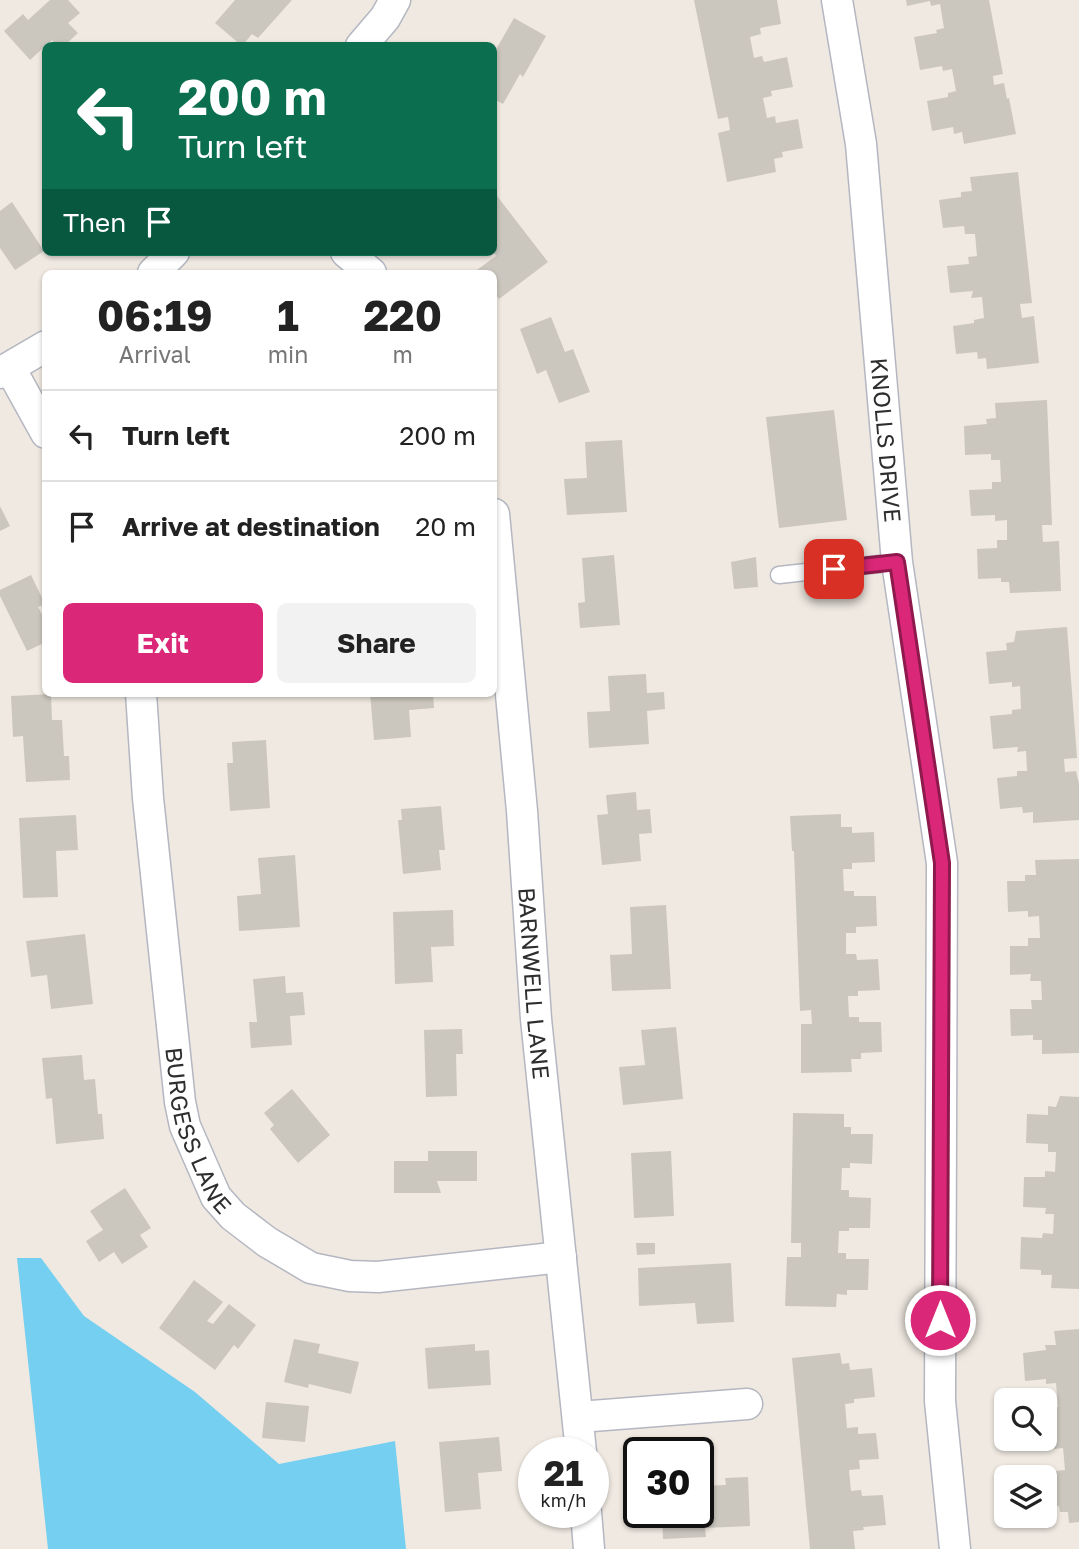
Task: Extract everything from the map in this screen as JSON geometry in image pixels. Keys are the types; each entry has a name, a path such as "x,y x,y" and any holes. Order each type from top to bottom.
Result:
{"street":[{"path":"364,42 385,18 395,0"},
{"name":"KNOLLS DRIVE","path":"837,0 861,144 897,562 942,863 940,1401 955,1549"},
{"path":"156,270 170,256"},
{"path":"351,256 367,270"},
{"path":"42,348 5,371 42,427"},
{"name":"BARNWELL LANE","path":"497,546 522,811 536,1019 580,1437"},
{"name":"BURGESS LANE","path":"141,697 148,798 180,1102 184,1126 216,1197 233,1216 267,1242 311,1268 328,1273 378,1277 561,1257"},
{"path":"579,1418 747,1404"},
{"path":"587,1528 589,1549"}],"lane":[{"path":"779,575 897,562"}],"water":[{"path":"17,1258 41,1258 84,1316 195,1392 279,1464 395,1441 406,1549 48,1549"}],"building":[{"path":"50,0 68,0 80,13 68,23 78,33 68,42 42,42 42,49 30,60 4,31 23,14 28,20"},
{"path":"235,0 292,0 258,38 252,34 245,42 237,42 215,23"},
{"path":"694,0 777,0 781,24 760,28 761,34 750,37 754,58 762,56 764,62 787,57 793,87 771,91 772,96 763,98 767,118 775,116 776,123 798,119 803,148 782,152 783,157 774,159 776,172 727,182 718,133 730,130 728,117 718,119"},
{"path":"906,0 989,0 1003,74 993,76 994,85 1004,83 1016,134 964,144 962,132 954,134 953,127 932,131 927,101 948,97 948,93 956,91 952,69 943,71 942,66 920,70 914,37 937,33 936,30 944,28 940,4 931,6 930,1 907,6"},
{"path":"514,18 546,36 523,77 520,74 503,104 497,101 497,48"},
{"path":"1018,172 1032,303 1020,304 1022,318 1034,316 1039,363 987,369 986,358 978,359 977,352 956,354 953,326 974,323 974,320 984,318 982,297 971,298 973,291 950,293 947,266 969,264 968,257 977,256 975,234 965,234 964,226 943,228 939,200 961,197 961,192 972,191 970,177"},
{"path":"497,196 548,262 499,299 497,270 477,270 497,256"},
{"path":"12,202 42,248 42,252 15,270 0,248 0,211"},
{"path":"551,317 565,352 573,349 590,392 559,403 546,370 537,374 520,329"},
{"path":"1047,400 1052,525 1042,525 1043,542 1059,541 1061,591 1010,593 1009,582 1001,582 1001,578 978,579 977,549 997,548 997,540 1007,540 1007,520 995,521 995,515 971,516 969,490 992,489 992,482 1001,482 1000,460 991,460 991,454 965,455 964,426 987,424 986,419 996,418 995,403"},
{"path":"834,410 847,520 779,528 766,417"},
{"path":"622,440 627,512 567,515 564,479 587,478 585,442"},
{"path":"0,506 10,526 0,531"},
{"path":"614,555 620,625 580,628 578,603 585,602 582,558"},
{"path":"756,557 758,587 734,589 731,562"},
{"path":"31,575 42,598 42,605 38,607 42,614 42,644 27,651 0,596 0,590"},
{"path":"1067,627 1077,758 1064,759 1065,772 1076,771 1079,784 1079,820 1033,823 1033,812 1023,813 1022,807 1000,809 997,778 1017,776 1017,771 1027,771 1026,751 1017,752 1018,747 993,749 990,716 1012,714 1012,710 1021,709 1020,686 1012,687 1012,682 989,684 986,652 1007,650 1006,643 1014,642 1016,631"},
{"path":"646,674 647,693 664,692 665,709 647,711 649,744 589,748 587,712 610,711 608,676"},
{"path":"42,694 42,697 51,697 52,720 62,720 64,756 69,756 70,780 26,782 23,736 13,737 11,696"},
{"path":"370,697 433,697 434,708 409,710 411,737 374,740"},
{"path":"266,740 270,808 230,811 227,763 233,763 232,742"},
{"path":"636,792 637,810 650,809 652,833 639,834 641,861 602,865 597,815 608,814 606,795"},
{"path":"441,806 445,850 439,850 441,870 403,874 398,820 402,820 401,809"},
{"path":"841,814 841,827 852,827 852,833 874,832 875,862 852,863 852,869 843,869 844,891 854,891 854,896 876,896 877,926 856,927 856,933 846,933 846,954 856,954 857,960 878,959 880,990 858,991 858,996 848,996 849,1017 859,1017 859,1022 881,1022 882,1052 861,1053 861,1059 851,1059 852,1072 801,1073 801,1024 812,1024 811,1010 800,1011 794,851 790,816"},
{"path":"76,815 78,850 56,851 58,897 23,898 19,818"},
{"path":"295,855 300,927 239,931 237,896 261,894 258,858"},
{"path":"1079,859 1079,1053 1042,1054 1042,1040 1033,1040 1033,1035 1011,1036 1010,1009 1032,1009 1031,1000 1042,1000 1041,981 1030,981 1031,974 1010,975 1010,946 1028,946 1028,938 1040,938 1039,916 1028,917 1028,911 1008,912 1007,881 1025,881 1025,875 1036,875 1035,860"},
{"path":"666,905 671,989 612,991 610,955 632,954 630,907"},
{"path":"453,910 454,946 431,947 433,982 395,984 393,912"},
{"path":"85,934 93,1004 51,1009 47,975 31,977 26,941"},
{"path":"285,976 286,993 303,992 305,1015 290,1016 292,1045 251,1048 249,1022 257,1022 253,979"},
{"path":"676,1027 683,1099 623,1105 619,1067 645,1065 641,1030"},
{"path":"462,1029 463,1054 456,1054 457,1096 426,1097 424,1030"},
{"path":"82,1055 84,1080 95,1079 98,1114 102,1114 104,1139 56,1144 52,1098 46,1099 42,1058"},
{"path":"292,1089 330,1135 298,1163 270,1129 274,1125 264,1113"},
{"path":"1060,1096 1079,1097 1079,1289 1051,1288 1052,1275 1041,1275 1041,1270 1020,1269 1021,1237 1042,1238 1043,1233 1053,1234 1054,1214 1045,1214 1046,1208 1023,1207 1024,1177 1045,1177 1045,1171 1055,1172 1056,1152 1048,1152 1048,1144 1026,1143 1027,1114 1048,1115 1048,1106 1056,1107"},
{"path":"793,1113 844,1114 844,1127 851,1127 851,1134 873,1134 872,1164 850,1163 850,1168 842,1168 841,1190 849,1190 849,1197 871,1198 870,1228 839,1231 838,1253 846,1253 846,1259 869,1259 868,1290 847,1290 847,1295 837,1294 836,1307 785,1306 787,1257 801,1257 801,1243 791,1243"},
{"path":"428,1151 477,1151 477,1181 437,1181 441,1193 394,1193 394,1161 428,1161"},
{"path":"671,1151 674,1216 634,1218 631,1153"},
{"path":"125,1188 151,1228 140,1235 148,1247 122,1264 114,1252 99,1262 86,1241 103,1230 90,1211"},
{"path":"636,1243 655,1243 655,1254 637,1255"},
{"path":"731,1263 734,1322 697,1324 695,1303 639,1306 638,1268"},
{"path":"194,1280 223,1302 207,1321 213,1324 229,1304 256,1325 238,1349 234,1345 215,1370 159,1328"},
{"path":"1079,1329 1079,1522 1069,1523 1068,1512 1060,1512 1057,1506 1057,1471 1065,1470 1063,1448 1057,1449 1056,1383 1046,1384 1046,1379 1025,1381 1023,1353 1046,1350 1045,1345 1056,1345 1054,1331"},
{"path":"294,1339 320,1344 318,1353 359,1362 351,1394 309,1384 308,1388 284,1382"},
{"path":"475,1344 475,1351 489,1350 491,1385 428,1389 425,1348"},
{"path":"840,1353 842,1364 849,1363 850,1370 872,1368 875,1397 854,1399 854,1403 845,1404 847,1428 858,1427 858,1434 876,1433 879,1459 859,1460 860,1469 849,1470 851,1491 861,1490 862,1496 883,1495 886,1525 863,1527 864,1530 853,1531 855,1549 810,1549 792,1358"},
{"path":"266,1402 309,1406 305,1442 262,1438"},
{"path":"499,1437 502,1471 478,1473 481,1509 445,1512 439,1442"},
{"path":"748,1477 750,1526 714,1528 714,1485 726,1485 725,1478"},
{"path":"663,1528 705,1528 706,1537 663,1539"}],"route":[{"path":"834,569 897,562 942,863 940,1320"}]}
